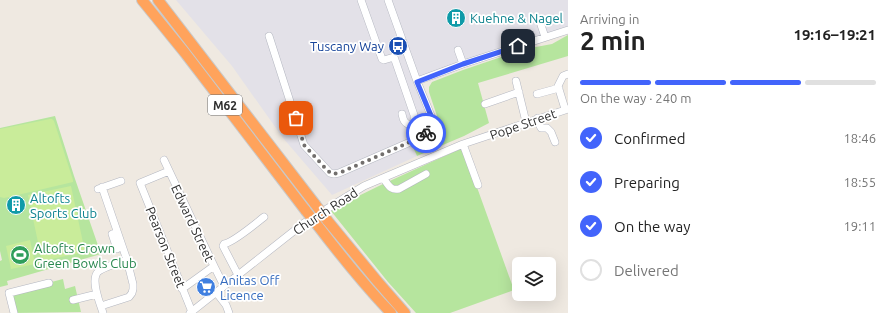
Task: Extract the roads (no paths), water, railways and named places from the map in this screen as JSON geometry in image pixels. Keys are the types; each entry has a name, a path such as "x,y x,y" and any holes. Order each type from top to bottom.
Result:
{"highway":[{"name":"M62","path":"142,0 185,53 341,256 372,294 391,313"},
{"name":"M62","path":"158,0 327,220 405,313"}],"street":[{"path":"361,0 382,59 384,60 394,57 414,115 414,122 411,125"},
{"path":"269,36 304,145 330,173 339,173 408,143 429,131 432,124 432,118 417,82 388,0"},
{"path":"540,22 545,37"},
{"path":"417,82 463,64 568,30"},
{"path":"458,50 463,64"},
{"path":"567,109 558,86 563,76 568,74"},
{"path":"516,81 526,122"},
{"name":"Pope Street","path":"537,94 559,88"},
{"path":"485,104 519,92"},
{"name":"Pope Street","path":"478,139 567,109"},
{"path":"402,114 404,122 411,125 417,138"},
{"path":"538,118 541,128 547,128 555,142"},
{"name":"Church Road","path":"191,312 304,223 364,186 478,139"},
{"path":"463,144 478,185"},
{"name":"Edward Street","path":"164,160 224,286"},
{"name":"Pearson Street","path":"169,171 140,183 191,312"},
{"path":"383,178 391,188 395,190 426,174"},
{"path":"121,181 100,188 127,260 133,289 129,297 102,309 97,294 95,280 98,271 127,260"},
{"path":"238,275 224,246 264,218"},
{"path":"117,233 112,234 117,249"},
{"path":"182,289 214,266"},
{"path":"14,313 9,293 44,283"},
{"path":"216,292 226,305 229,313"},
{"path":"73,300 97,294"}],"place":[{"name":"Kuehne & Nagel","path":"456,18"},
{"name":"Tuscany Way","path":"398,46"},
{"name":"Altofts Sports Club","path":"16,205"},
{"name":"Altofts Crown Green Bowls Club","path":"20,255"},
{"name":"Anitas Off Licence","path":"206,287"}]}
